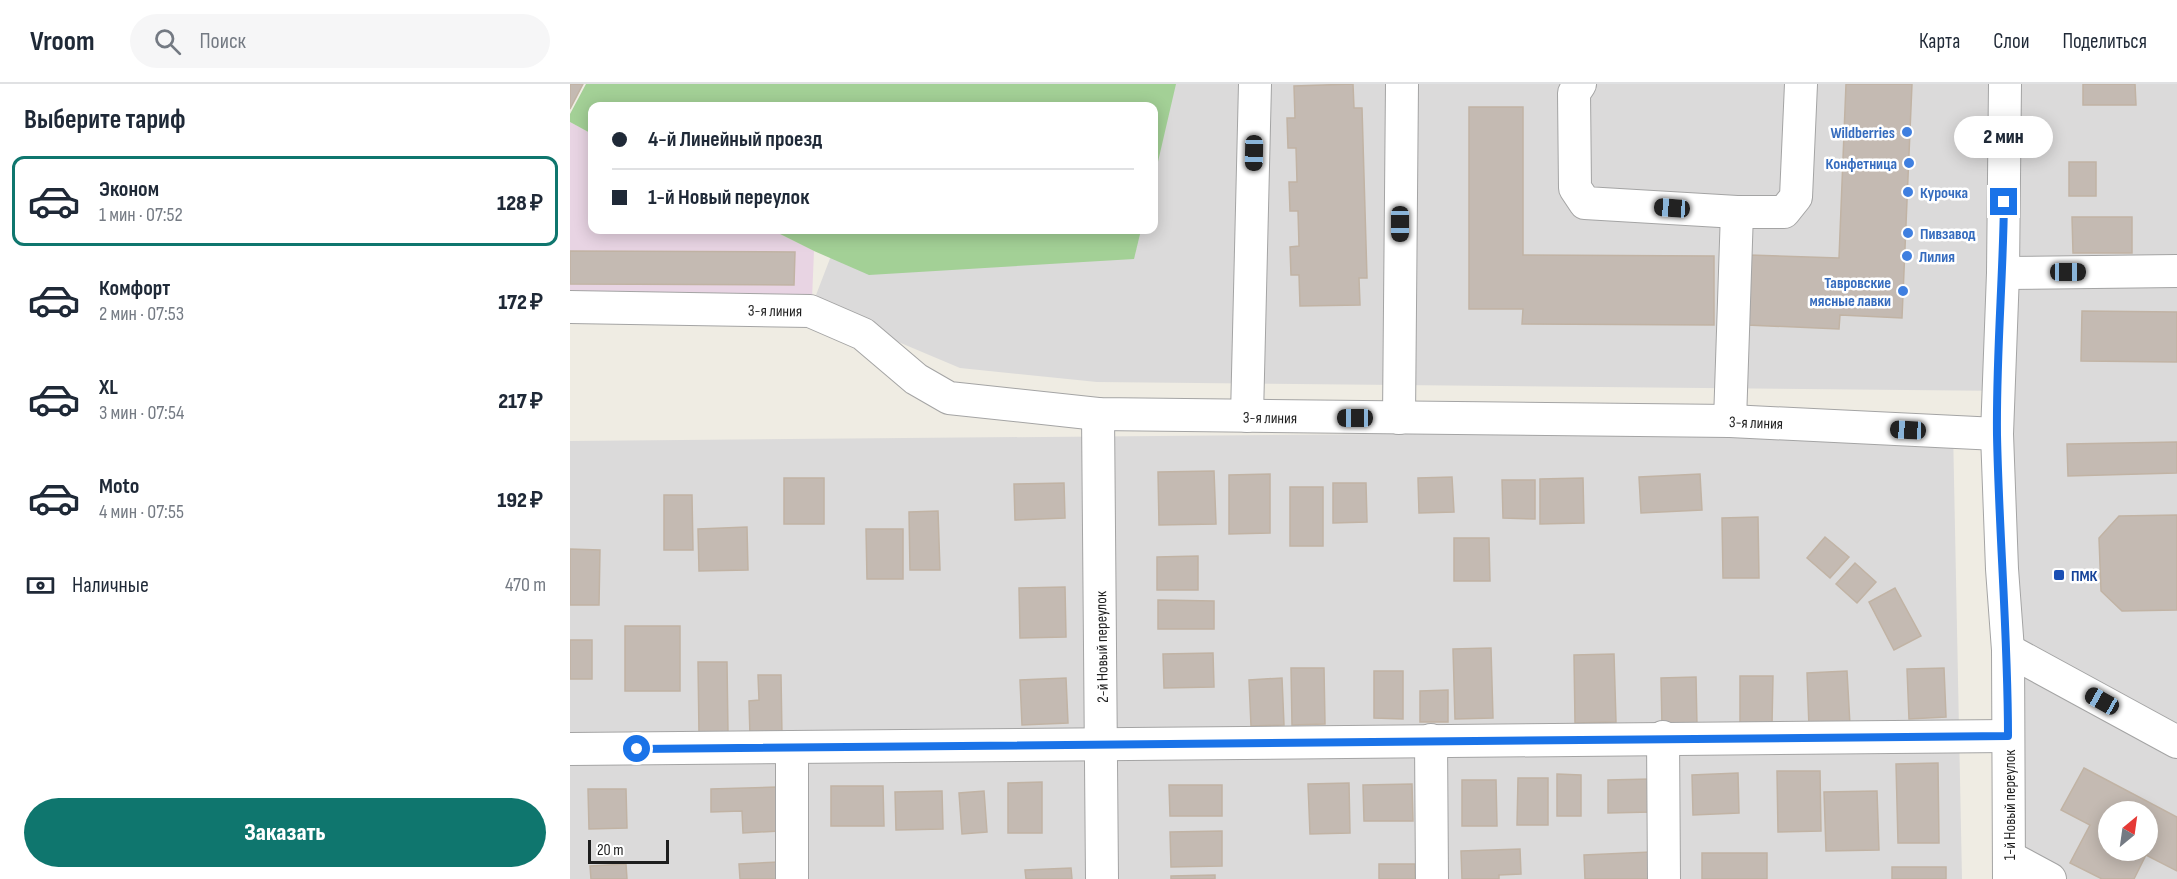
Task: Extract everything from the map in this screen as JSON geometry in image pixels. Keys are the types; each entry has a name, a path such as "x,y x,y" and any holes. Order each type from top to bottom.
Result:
{"street":[{"path":"1247,416 1255,84"},
{"path":"1399,418 1402,84"},
{"path":"1580,84 1574,93 1575,188 1585,203 1737,212 1784,212 1796,197 1801,84"},
{"name":"1-й Новый переулок","path":"2005,84 2003,273 1997,434 2002,569 2008,650 2009,868"},
{"path":"1731,421 1737,212"},
{"path":"2003,273 2177,272"},
{"name":"3-я линия","path":"570,307 810,311 863,334 916,379 949,398 1098,414 1731,421 1997,434"},
{"name":"2-й Новый переулок","path":"1098,414 1102,879"},
{"path":"2008,650 2177,742"},
{"path":"570,749 1662,737 2008,736"},
{"path":"1662,737 1664,879"},
{"path":"1431,740 1432,879"},
{"path":"792,747 792,879"},
{"path":"2009,868 2050,879"}],"shaded area":[{"path":"896,84 2177,84 2177,879 2017,879 2010,391 1097,382 960,368 896,341 816,295 839,234 1158,234 1158,102 1107,102"},
{"path":"570,122 588,132 588,234 780,234 814,251 812,299 570,295"},
{"path":"1953,429 1962,879 570,879 570,441"}],"green space":[{"path":"586,84 1176,84 1158,162 1158,102 588,102 588,132 570,122 570,114"},
{"path":"780,234 1140,234 1134,259 869,275"}],"building":[{"path":"570,84 583,84 570,109"},
{"path":"1353,84 1354,108 1362,108 1367,278 1359,278 1360,305 1300,306 1299,275 1291,275 1290,247 1299,246 1298,211 1290,211 1289,182 1297,182 1296,148 1288,148 1287,118 1295,118 1294,86"},
{"path":"1846,84 1912,84 1902,318 1840,315 1839,329 1747,325 1750,255 1839,258"},
{"path":"2083,84 2135,84 2136,105 2083,105"},
{"path":"1469,107 1523,107 1523,255 1714,256 1714,325 1522,324 1523,309 1469,309"},
{"path":"2069,162 2096,162 2096,196 2069,196"},
{"path":"2072,217 2132,217 2132,253 2073,253"},
{"path":"570,251 795,252 794,285 570,284"},
{"path":"2082,311 2177,312 2177,362 2081,361"},
{"path":"2177,442 2177,473 2068,476 2067,444"},
{"path":"1214,471 1216,524 1159,525 1158,472"},
{"path":"1270,474 1270,533 1229,534 1229,475"},
{"path":"1700,474 1702,510 1641,513 1639,477"},
{"path":"1452,477 1454,512 1419,513 1418,478"},
{"path":"784,478 824,478 824,524 784,524"},
{"path":"1583,478 1584,523 1540,524 1540,479"},
{"path":"1502,480 1535,480 1535,519 1503,518"},
{"path":"1064,483 1065,518 1015,520 1014,484"},
{"path":"1333,483 1366,483 1367,522 1333,523"},
{"path":"1290,487 1323,487 1323,546 1290,546"},
{"path":"664,495 692,495 693,550 664,550"},
{"path":"938,511 940,570 910,570 909,512"},
{"path":"2177,515 2177,610 2122,611 2101,591 2099,538 2119,516"},
{"path":"1758,517 1759,578 1723,578 1722,518"},
{"path":"747,527 748,570 699,571 698,529"},
{"path":"866,529 903,529 903,579 867,579"},
{"path":"1825,537 1849,557 1830,578 1807,558"},
{"path":"1454,538 1489,538 1490,581 1454,581"},
{"path":"570,549 600,550 599,605 570,605"},
{"path":"1198,556 1198,590 1157,590 1157,557"},
{"path":"1855,563 1876,582 1857,603 1836,584"},
{"path":"1065,587 1066,637 1020,638 1019,588"},
{"path":"1895,588 1921,636 1894,650 1869,602"},
{"path":"1158,600 1214,601 1214,629 1158,629"},
{"path":"625,626 680,626 680,691 625,691"},
{"path":"570,640 592,640 592,679 570,679"},
{"path":"1491,648 1493,718 1455,719 1453,649"},
{"path":"1213,653 1214,687 1164,688 1163,654"},
{"path":"1614,654 1616,722 1575,723 1574,655"},
{"path":"698,662 727,662 728,733 699,734"},
{"path":"1291,668 1324,668 1325,724 1292,725"},
{"path":"1944,668 1946,717 1909,719 1907,669"},
{"path":"1374,671 1403,671 1403,719 1374,718"},
{"path":"1847,671 1850,725 1809,727 1807,673"},
{"path":"758,675 781,675 782,736 750,736 749,701 759,700"},
{"path":"1740,676 1773,676 1772,725 1740,724"},
{"path":"1696,677 1697,726 1662,726 1661,678"},
{"path":"1066,678 1068,723 1022,725 1020,680"},
{"path":"1282,678 1284,725 1251,726 1249,680"},
{"path":"1448,690 1448,722 1420,722 1420,691"},
{"path":"1938,763 1939,843 1898,843 1896,764"},
{"path":"2084,768 2147,801 2098,801 2098,861 2143,861 2134,879 2102,879 2070,863 2090,825 2061,810"},
{"path":"1777,771 1820,771 1821,831 1778,832"},
{"path":"1738,773 1739,813 1693,815 1692,775"},
{"path":"1557,774 1581,775 1581,816 1557,816"},
{"path":"1518,778 1548,778 1548,825 1517,825"},
{"path":"1650,779 1651,812 1608,813 1608,780"},
{"path":"1462,780 1496,780 1497,826 1462,826"},
{"path":"1042,782 1042,833 1008,833 1008,783"},
{"path":"1349,783 1350,833 1310,834 1308,784"},
{"path":"1412,784 1413,821 1364,821 1363,785"},
{"path":"1169,785 1222,785 1222,816 1170,816"},
{"path":"831,786 883,786 884,826 831,826"},
{"path":"777,787 779,831 743,833 742,811 711,812 711,789"},
{"path":"588,789 626,789 627,828 589,829"},
{"path":"942,791 943,829 896,830 895,792"},
{"path":"984,791 987,832 962,834 959,793"},
{"path":"1877,791 1879,850 1826,851 1824,792"},
{"path":"2158,807 2177,817 2177,871 2158,861"},
{"path":"1222,831 1222,866 1171,867 1170,832"},
{"path":"1520,849 1521,874 1499,875 1499,879 1462,879 1461,851"},
{"path":"1651,852 1652,879 1585,879 1584,855"},
{"path":"1702,853 1767,853 1767,879 1702,879"},
{"path":"779,862 780,879 740,879 739,864"},
{"path":"626,864 627,879 591,879 590,866"},
{"path":"1379,864 1415,864 1415,879 1379,879"},
{"path":"1892,867 1946,867 1946,879 1892,879"},
{"path":"1071,868 1072,879 1026,879 1025,870"},
{"path":"1215,875 1215,879 1171,879 1171,876"}],"place":[{"name":"Wildberries","path":"1907,132"},
{"name":"Конфетница","path":"1909,163"},
{"name":"Курочка","path":"1908,192"},
{"name":"Пивзавод","path":"1908,233"},
{"name":"Лилия","path":"1907,256"},
{"name":"Тавровские мясные лавки","path":"1903,291"},
{"name":"ПМК","path":"2059,575"}],"route":[{"path":"637,749 1662,737 2008,736 2008,650 2002,569 1997,434 2004,202"}]}
